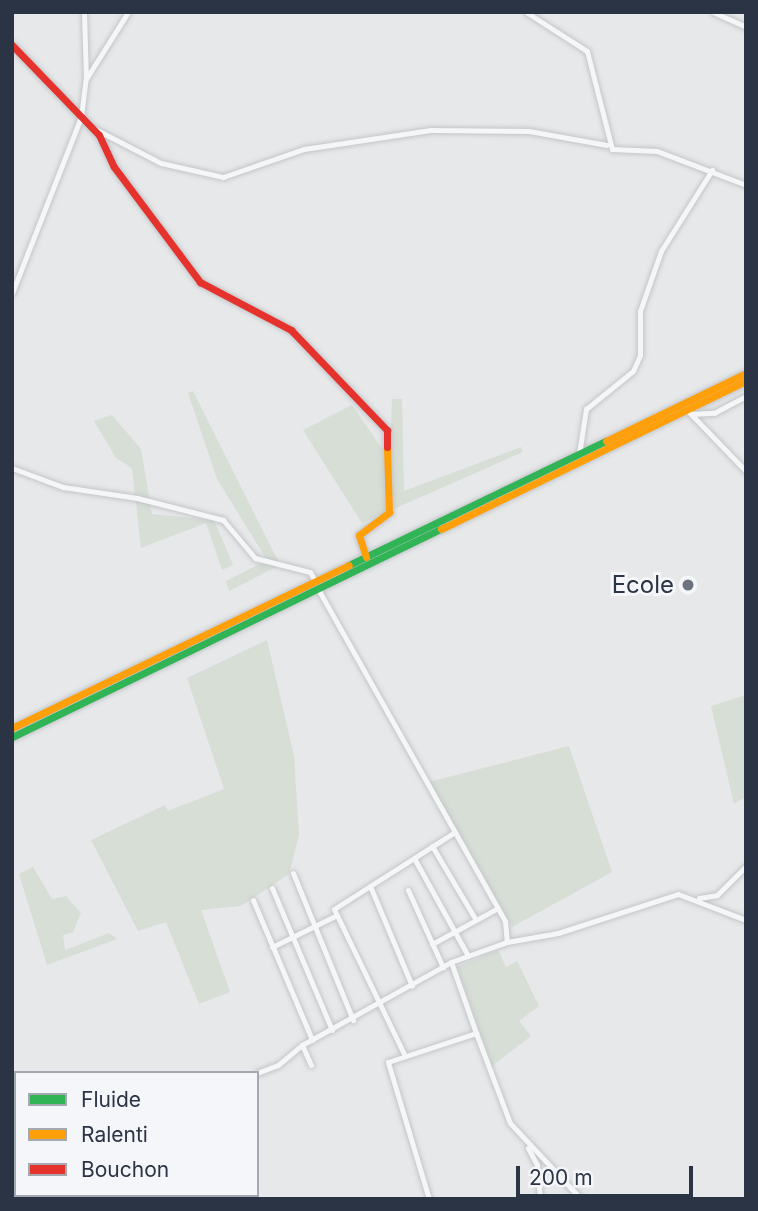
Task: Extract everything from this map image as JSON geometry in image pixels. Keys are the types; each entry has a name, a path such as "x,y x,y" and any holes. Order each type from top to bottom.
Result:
{"main road":[{"path":"12,45 91,127 200,282 290,330 387,430 389,512 359,535 366,557"},
{"path":"12,737 317,585 366,557 746,373"},
{"path":"12,728 690,412 746,382"}],"street":[{"path":"12,293 81,117 86,79 84,12"},
{"path":"86,79 128,12"},
{"path":"526,12 587,51 607,145"},
{"path":"713,12 746,27"},
{"path":"91,127 161,163 223,177 304,149 431,130 529,131 607,145 657,150 746,185"},
{"path":"579,454 586,409 633,371 640,355 640,311 661,251 712,170"},
{"path":"690,412 714,413 746,396"},
{"path":"690,412 746,471"},
{"path":"12,468 63,487 137,498 223,520 255,558 310,572 498,908 507,942"},
{"path":"405,1056 384,1004 334,909 455,832"},
{"path":"432,846 476,920"},
{"path":"414,858 468,956"},
{"path":"697,899 717,895 746,866"},
{"path":"293,873 353,1020"},
{"path":"370,886 412,986"},
{"path":"272,888 332,1030"},
{"path":"408,890 443,967"},
{"path":"259,1072 278,1065 302,1045 384,1004 451,962 507,942 558,933 670,895 697,899 746,920"},
{"path":"253,900 312,1040"},
{"path":"432,944 498,908"},
{"path":"272,947 337,915"},
{"path":"451,962 510,1123 581,1199"},
{"path":"429,1199 388,1062 476,1032"},
{"path":"302,1045 311,1065"},
{"path":"525,1142 537,1165 540,1199"}],"shaded area":[{"path":"193,391 280,565 229,591 226,581 267,560 217,479 188,393"},
{"path":"392,399 402,399 404,491 521,447 523,452 362,523 303,430 352,405 390,460"},
{"path":"112,415 141,449 152,514 214,520 233,565 222,570 206,523 141,548 132,468 116,458 94,421"},
{"path":"267,640 294,756 299,835 289,874 241,906 201,910 230,992 199,1004 166,922 138,931 91,840 165,805 168,811 224,789 187,678"},
{"path":"746,695 746,797 734,804 711,706"},
{"path":"569,746 612,872 512,927 429,782"},
{"path":"33,867 52,899 66,896 81,913 73,932 63,935 65,950 109,933 117,939 47,965 19,874"},
{"path":"498,950 506,967 517,961 539,1006 519,1021 531,1036 492,1066 457,967"}],"traffic: fast":[{"path":"349,565 606,441"},
{"path":"12,737 441,529"}],"traffic: slow":[{"path":"606,441 746,373"},
{"path":"441,529 746,381"},
{"path":"366,557 359,535 389,512 387,447"},
{"path":"12,728 349,565"}],"traffic: jam":[{"path":"12,45 99,135 114,167 200,282 291,330 387,430 387,447"}],"place":[{"name":"Ecole","path":"688,585"}]}
